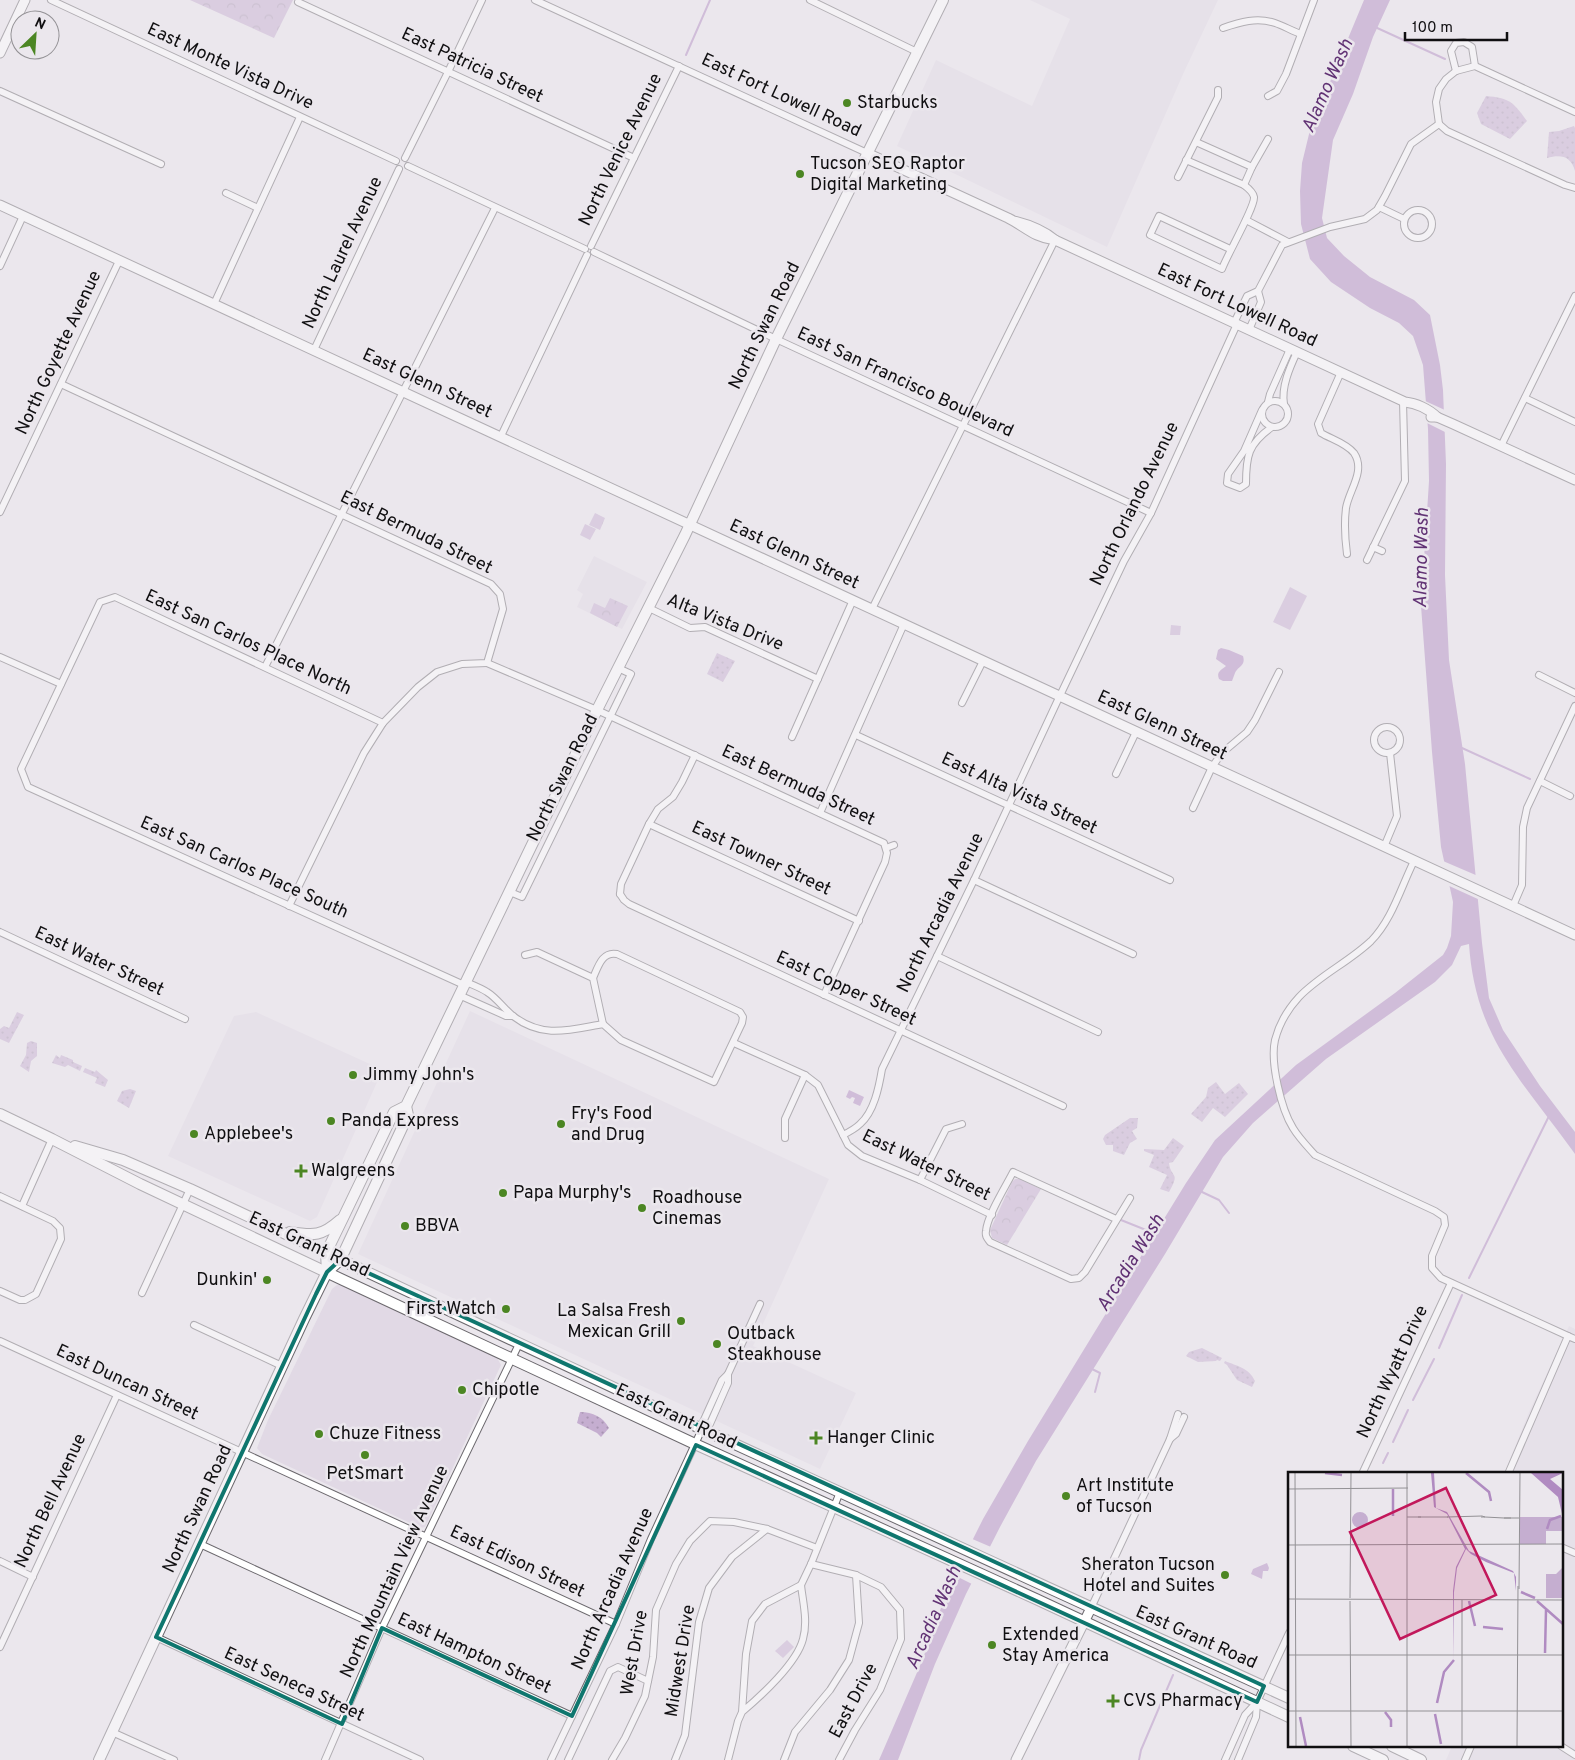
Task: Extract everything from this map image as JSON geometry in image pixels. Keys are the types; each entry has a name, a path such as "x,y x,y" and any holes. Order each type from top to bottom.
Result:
{"main road":[{"name":"North Swan Road","path":"327,1272 326,1253 394,1112 406,1106 597,710 690,524 776,339 943,0"},
{"name":"North Swan Road","path":"99,1760 327,1272 340,1260 408,1115 406,1106"},
{"name":"East Grant Road","path":"0,1114 183,1205 695,1444 1288,1717"},
{"name":"East Grant Road","path":"52,1139 123,1160 190,1189 702,1430 1288,1698"},
{"path":"275,1229 314,1235 328,1231 343,1218"},
{"path":"1357,1748 1383,1760"},
{"path":"1396,1748 1421,1760"}],"street":[{"path":"0,53 26,0"},
{"name":"East Monte Vista Drive","path":"51,0 396,161"},
{"path":"405,158 482,0"},
{"name":"East Fort Lowell Road","path":"535,0 1014,221 1027,231 1044,239 1055,240 1404,401 1423,410 1432,417 1437,417 1453,424 1575,480"},
{"path":"810,0 917,52"},
{"path":"1268,96 1277,91 1286,74 1314,0"},
{"name":"East Patricia Street","path":"298,2 634,158"},
{"path":"1223,28 1243,21 1261,20 1276,23 1301,34"},
{"path":"1456,71 1452,52 1456,43 1464,42 1472,47 1475,66"},
{"name":"North Venice Avenue","path":"501,436 679,66"},
{"path":"1575,112 1475,66 1456,71 1446,79 1439,89 1436,102 1439,124 1447,131 1575,188"},
{"path":"1178,178 1218,97 1218,90"},
{"path":"0,91 161,164"},
{"path":"214,304 300,117"},
{"path":"1250,330 1261,302 1258,291 1282,245 1330,227 1365,219 1378,207 1411,144 1439,124"},
{"path":"1244,185 1268,139"},
{"path":"1196,142 1252,167"},
{"path":"401,157 405,158 408,161 408,166 404,169 399,169 396,161 401,157"},
{"path":"1186,160 1244,185 1254,195 1246,220 1222,268 1150,235 1158,216 1230,249"},
{"name":"East San Francisco Boulevard","path":"408,166 1151,514"},
{"name":"North Laurel Avenue","path":"314,350 399,169"},
{"path":"226,193 258,208"},
{"name":"East Glenn Street","path":"0,205 1575,935"},
{"path":"1378,207 1404,220"},
{"path":"265,667 495,208"},
{"path":"1421,210 1430,218 1432,224 1430,232 1426,236 1413,238 1404,229 1404,220 1412,211 1421,210"},
{"path":"0,266 23,216"},
{"path":"1246,220 1288,242"},
{"path":"872,609 1055,240"},
{"name":"North Goyette Avenue","path":"0,512 119,261"},
{"name":"North Orlando Avenue","path":"1059,696 1124,561 1151,514 1247,296 1258,291"},
{"path":"1500,446 1574,300"},
{"path":"1272,427 1250,449 1246,464 1246,484 1240,488 1227,483 1228,474 1244,451 1262,410 1268,402 1270,394 1294,350"},
{"path":"1262,410 1263,420 1267,425 1272,427 1280,426 1286,420 1288,412 1283,398 1294,350"},
{"path":"1341,372 1318,424 1321,433 1346,446 1358,460 1357,477 1347,506 1345,534 1347,554"},
{"name":"East Bermuda Street","path":"61,384 491,584 500,594 503,609 487,663 597,710 695,755 878,840 886,847"},
{"path":"1524,398 1575,422"},
{"path":"1268,402 1276,400 1284,404"},
{"path":"1367,560 1405,481 1404,401"},
{"path":"1373,547 1382,551"},
{"name":"East San Carlos Place North","path":"61,684 100,602 114,597 383,723"},
{"path":"792,737 853,600"},
{"name":"Alta Vista Drive","path":"649,608 690,628 705,627 818,679"},
{"path":"820,814 904,624"},
{"path":"0,657 61,684"},
{"path":"962,703 983,661"},
{"path":"289,906 364,753 383,723 418,687 437,672 462,664 487,663"},
{"name":"North Swan Road","path":"510,892 522,897 611,717 631,674 618,668"},
{"path":"1193,808 1212,767 1222,753 1247,732 1279,672"},
{"path":"1539,676 1575,693"},
{"name":"East San Carlos Place South","path":"61,684 21,769 28,786 463,987"},
{"name":"North Arcadia Avenue","path":"843,1135 861,1124 878,1094 882,1070 974,880 1059,696"},
{"path":"1513,906 1522,885 1523,827 1527,808 1575,706"},
{"path":"1386,726 1396,729 1401,740 1394,752 1390,753 1382,752 1374,744 1376,732 1386,726"},
{"path":"1116,774 1136,732"},
{"name":"East Alta Vista Street","path":"856,735 1170,880"},
{"path":"1384,847 1397,816 1390,753"},
{"name":"East Bermuda Street","path":"616,895 650,824 658,810 673,797 695,755"},
{"path":"1540,782 1570,796"},
{"name":"East Towner Street","path":"650,824 859,921"},
{"path":"824,995 887,858 886,847 894,845"},
{"path":"1414,861 1384,924 1371,941 1301,995 1288,1009 1275,1041 1277,1077 1282,1103 1293,1128 1303,1143 1315,1155 1435,1211 1444,1217 1445,1225 1432,1256 1432,1268 1441,1278 1572,1337 1509,1472"},
{"path":"974,880 1133,954"},
{"name":"East Copper Street","path":"616,895 629,904 1063,1106"},
{"name":"East Water Street","path":"0,932 185,1019"},
{"path":"525,955 537,952 593,978"},
{"path":"611,953 618,954 740,1012 743,1020 734,1043 714,1082 621,1040 603,1024 593,978 606,955 611,953"},
{"path":"937,956 1098,1032"},
{"path":"463,987 506,1016 513,1016"},
{"path":"463,987 488,992 513,1016 532,1028 558,1032 603,1024"},
{"name":"East Water Street","path":"734,1043 805,1075 818,1085 848,1145 862,1156 920,1180 992,1214 986,1229 986,1237 990,1242 1071,1279 1080,1278 1116,1219"},
{"path":"785,1138 785,1119 805,1075"},
{"path":"920,1180 946,1128 962,1124"},
{"path":"22,1206 52,1139"},
{"path":"992,1214 1013,1172 1116,1219 1130,1198"},
{"path":"142,1293 190,1189"},
{"path":"0,1196 56,1224 60,1228 61,1240 36,1294 26,1300 20,1300 0,1291"},
{"name":"North Wyatt Drive","path":"1363,1472 1451,1283"},
{"name":"North Arcadia Avenue","path":"551,1760 616,1624 651,1539 695,1444 702,1430 710,1424 728,1383 728,1374 760,1304"},
{"path":"194,1325 282,1366"},
{"name":"East Duncan Street","path":"0,1341 242,1453"},
{"name":"North Mountain View Avenue","path":"325,1760 382,1628 519,1344"},
{"name":"North Bell Avenue","path":"0,1647 117,1395"},
{"path":"1016,1760 1085,1622 1170,1439 1176,1434 1181,1415"},
{"name":"East Edison Street","path":"242,1453 616,1624"},
{"path":"728,1760 742,1712 746,1654 752,1621 765,1604 801,1585 812,1564 832,1507 840,1492"},
{"name":"West Drive","path":"612,1760 626,1738 645,1696 653,1656 656,1610 676,1564 690,1541 710,1521 734,1522 767,1529 817,1548"},
{"name":"Midwest Drive","path":"674,1760 685,1735 699,1622 709,1588 732,1558 767,1529"},
{"name":"East Hampton Street","path":"200,1544 572,1716"},
{"path":"1562,1547 1575,1553"},
{"path":"0,1561 33,1577"},
{"name":"East Drive","path":"812,1564 856,1575 881,1587 900,1610 901,1639 880,1690 839,1760"},
{"path":"784,1760 795,1732 830,1690 848,1660 859,1623 856,1575"},
{"path":"742,1712 764,1693 798,1651 803,1640 805,1628 801,1585"},
{"path":"1225,1760 1245,1715 1257,1702 1288,1635"},
{"name":"East Seneca Street","path":"156,1637 420,1760"},
{"path":"568,1760 610,1671 618,1667 648,1681"},
{"path":"1238,1760 1256,1718 1257,1702"},
{"path":"112,1732 174,1760"},
{"path":"1562,1747 1575,1754"},
{"path":"1465,1760 1470,1748"}],"highlighted area":[{"path":"340,1260 1264,1686 1257,1702 696,1445 572,1716 382,1628 342,1724 156,1637 316,1294 327,1272"}],"shaded area":[{"path":"1030,0 1218,0 1107,247 897,146 936,60 1032,106 1070,19"},
{"name":"Alamo Wash","path":"1364,0 1390,0 1373,37 1353,94 1333,140 1322,218 1327,238 1344,256 1370,277 1414,300 1430,315 1443,390 1446,464 1445,575 1449,660 1465,764 1489,998 1503,1030 1540,1086 1575,1132 1575,1154 1520,1080 1500,1049 1479,1001 1473,979 1469,944 1461,946 1452,965 1435,982 1326,1059 1253,1123 1223,1157 1036,1461 1000,1527 966,1594 935,1664 898,1760 879,1760 922,1661 947,1591 983,1519 1116,1297 1186,1183 1215,1140 1296,1065 1395,993 1443,955 1451,936 1453,902 1441,847 1421,606 1429,481 1428,429 1423,365 1413,336 1399,323 1370,308 1331,282 1310,259 1301,224 1300,191 1302,163 1310,130"},
{"path":"594,556 647,582 622,629 577,607 583,594 577,590"},
{"path":"1221,648 1243,656 1244,659 1243,664 1236,671 1232,681 1223,681 1218,677 1221,670 1226,666 1216,659 1218,650"},
{"path":"470,1011 829,1179 753,1346 856,1393 820,1469 358,1254"},
{"path":"256,1012 372,1065 378,1080 317,1217 310,1221 168,1156 234,1016"},
{"path":"849,1090 864,1097 860,1106 853,1103 855,1098 852,1097 850,1099 846,1097"},
{"path":"337,1285 342,1285 496,1356 501,1365 425,1527 421,1528 262,1454 257,1448 268,1420 332,1289"},
{"path":"1569,1326 1575,1329 1575,1760 1446,1760 1451,1748 1562,1748 1562,1472 1505,1472 1529,1412"},
{"path":"1267,1563 1269,1568 1268,1571 1263,1571 1262,1579 1251,1574 1253,1569"}],"green space":[{"path":"190,0 293,0 274,38"},
{"path":"1486,96 1501,98 1510,102 1527,121 1510,139 1481,124 1477,113"},
{"path":"1574,126 1575,171 1571,162 1565,157 1547,158 1549,132"},
{"path":"595,513 605,518 600,530 589,525"},
{"path":"585,524 596,529 590,540 580,535"},
{"path":"1290,587 1307,596 1290,630 1273,622"},
{"path":"610,598 628,606 617,627 590,613 594,603 605,608"},
{"path":"1171,625 1181,626 1180,635 1170,635"},
{"path":"717,653 735,661 723,682 707,674"},
{"path":"17,1012 24,1015 9,1043 0,1039 0,1029 4,1026 9,1028"},
{"path":"31,1041 37,1043 37,1056 31,1061 29,1072 20,1066 26,1055 27,1043"},
{"path":"56,1055 60,1058 61,1055 73,1060 73,1062 82,1066 80,1071 68,1065 65,1067 52,1063"},
{"path":"85,1068 95,1072 96,1070 108,1080 105,1087 95,1083 97,1078 83,1072"},
{"path":"1216,1082 1225,1094 1239,1083 1248,1094 1225,1117 1213,1108 1202,1122 1191,1114 1206,1097 1208,1088"},
{"path":"130,1089 136,1091 129,1108 117,1101 122,1091"},
{"path":"1130,1118 1138,1118 1137,1128 1132,1131 1137,1139 1130,1143 1124,1155 1113,1151 1113,1145 1106,1145 1103,1139 1105,1135"},
{"path":"1173,1138 1184,1146 1173,1162 1169,1163 1175,1178 1169,1192 1160,1189 1167,1175 1149,1167 1154,1155 1144,1151 1144,1149 1164,1150"},
{"path":"1015,1179 1020,1179 1041,1189 1007,1245 992,1238 990,1230"},
{"path":"1202,1348 1222,1358 1220,1361 1198,1362 1186,1356 1189,1352"},
{"path":"1225,1361 1249,1373 1255,1381 1252,1387 1237,1380 1224,1363"},
{"path":"580,1412 597,1416 609,1428 601,1437 577,1423"},
{"path":"787,1640 794,1647 783,1658 775,1651"}],"pier":[{"path":"1423,400 1447,411 1447,433 1425,422"},
{"path":"1443,861 1478,876 1480,900 1447,885"},
{"path":"970,1538 991,1547 972,1584 952,1574"}],"waterway":[{"path":"686,55 710,0"},
{"path":"1375,27 1445,59"},
{"path":"1462,748 1530,779"},
{"path":"1469,1278 1549,1116"},
{"path":"1202,1192 1219,1200 1229,1213"},
{"name":"Arcadia Wash","path":"1121,1220 1156,1234"},
{"path":"1439,1348 1462,1295"},
{"path":"1413,1400 1434,1359"},
{"path":"1092,1369 1100,1373 1095,1392"},
{"path":"1393,1442 1408,1410"},
{"path":"1383,1463 1388,1453"},
{"path":"1139,1760 1141,1750 1173,1675"}],"place":[{"name":"Starbucks","path":"847,103"},
{"name":"Tucson SEO Raptor Digital Marketing","path":"800,174"},
{"name":"Jimmy John's","path":"353,1075"},
{"name":"Panda Express","path":"331,1121"},
{"name":"Fry's Food and Drug","path":"561,1124"},
{"name":"Applebee's","path":"194,1134"},
{"name":"Walgreens","path":"301,1171"},
{"name":"Papa Murphy's","path":"503,1193"},
{"name":"Roadhouse Cinemas","path":"642,1208"},
{"name":"BBVA","path":"405,1226"},
{"name":"Dunkin'","path":"267,1280"},
{"name":"First Watch","path":"506,1309"},
{"name":"La Salsa Fresh Mexican Grill","path":"681,1321"},
{"name":"Outback Steakhouse","path":"717,1344"},
{"name":"Chipotle","path":"462,1390"},
{"name":"Chuze Fitness","path":"319,1434"},
{"name":"Hanger Clinic","path":"816,1438"},
{"name":"PetSmart","path":"365,1455"},
{"name":"Art Institute of Tucson","path":"1066,1496"},
{"name":"Sheraton Tucson Hotel and Suites","path":"1225,1575"},
{"name":"Extended Stay America","path":"992,1645"},
{"name":"CVS Pharmacy","path":"1113,1701"}]}
